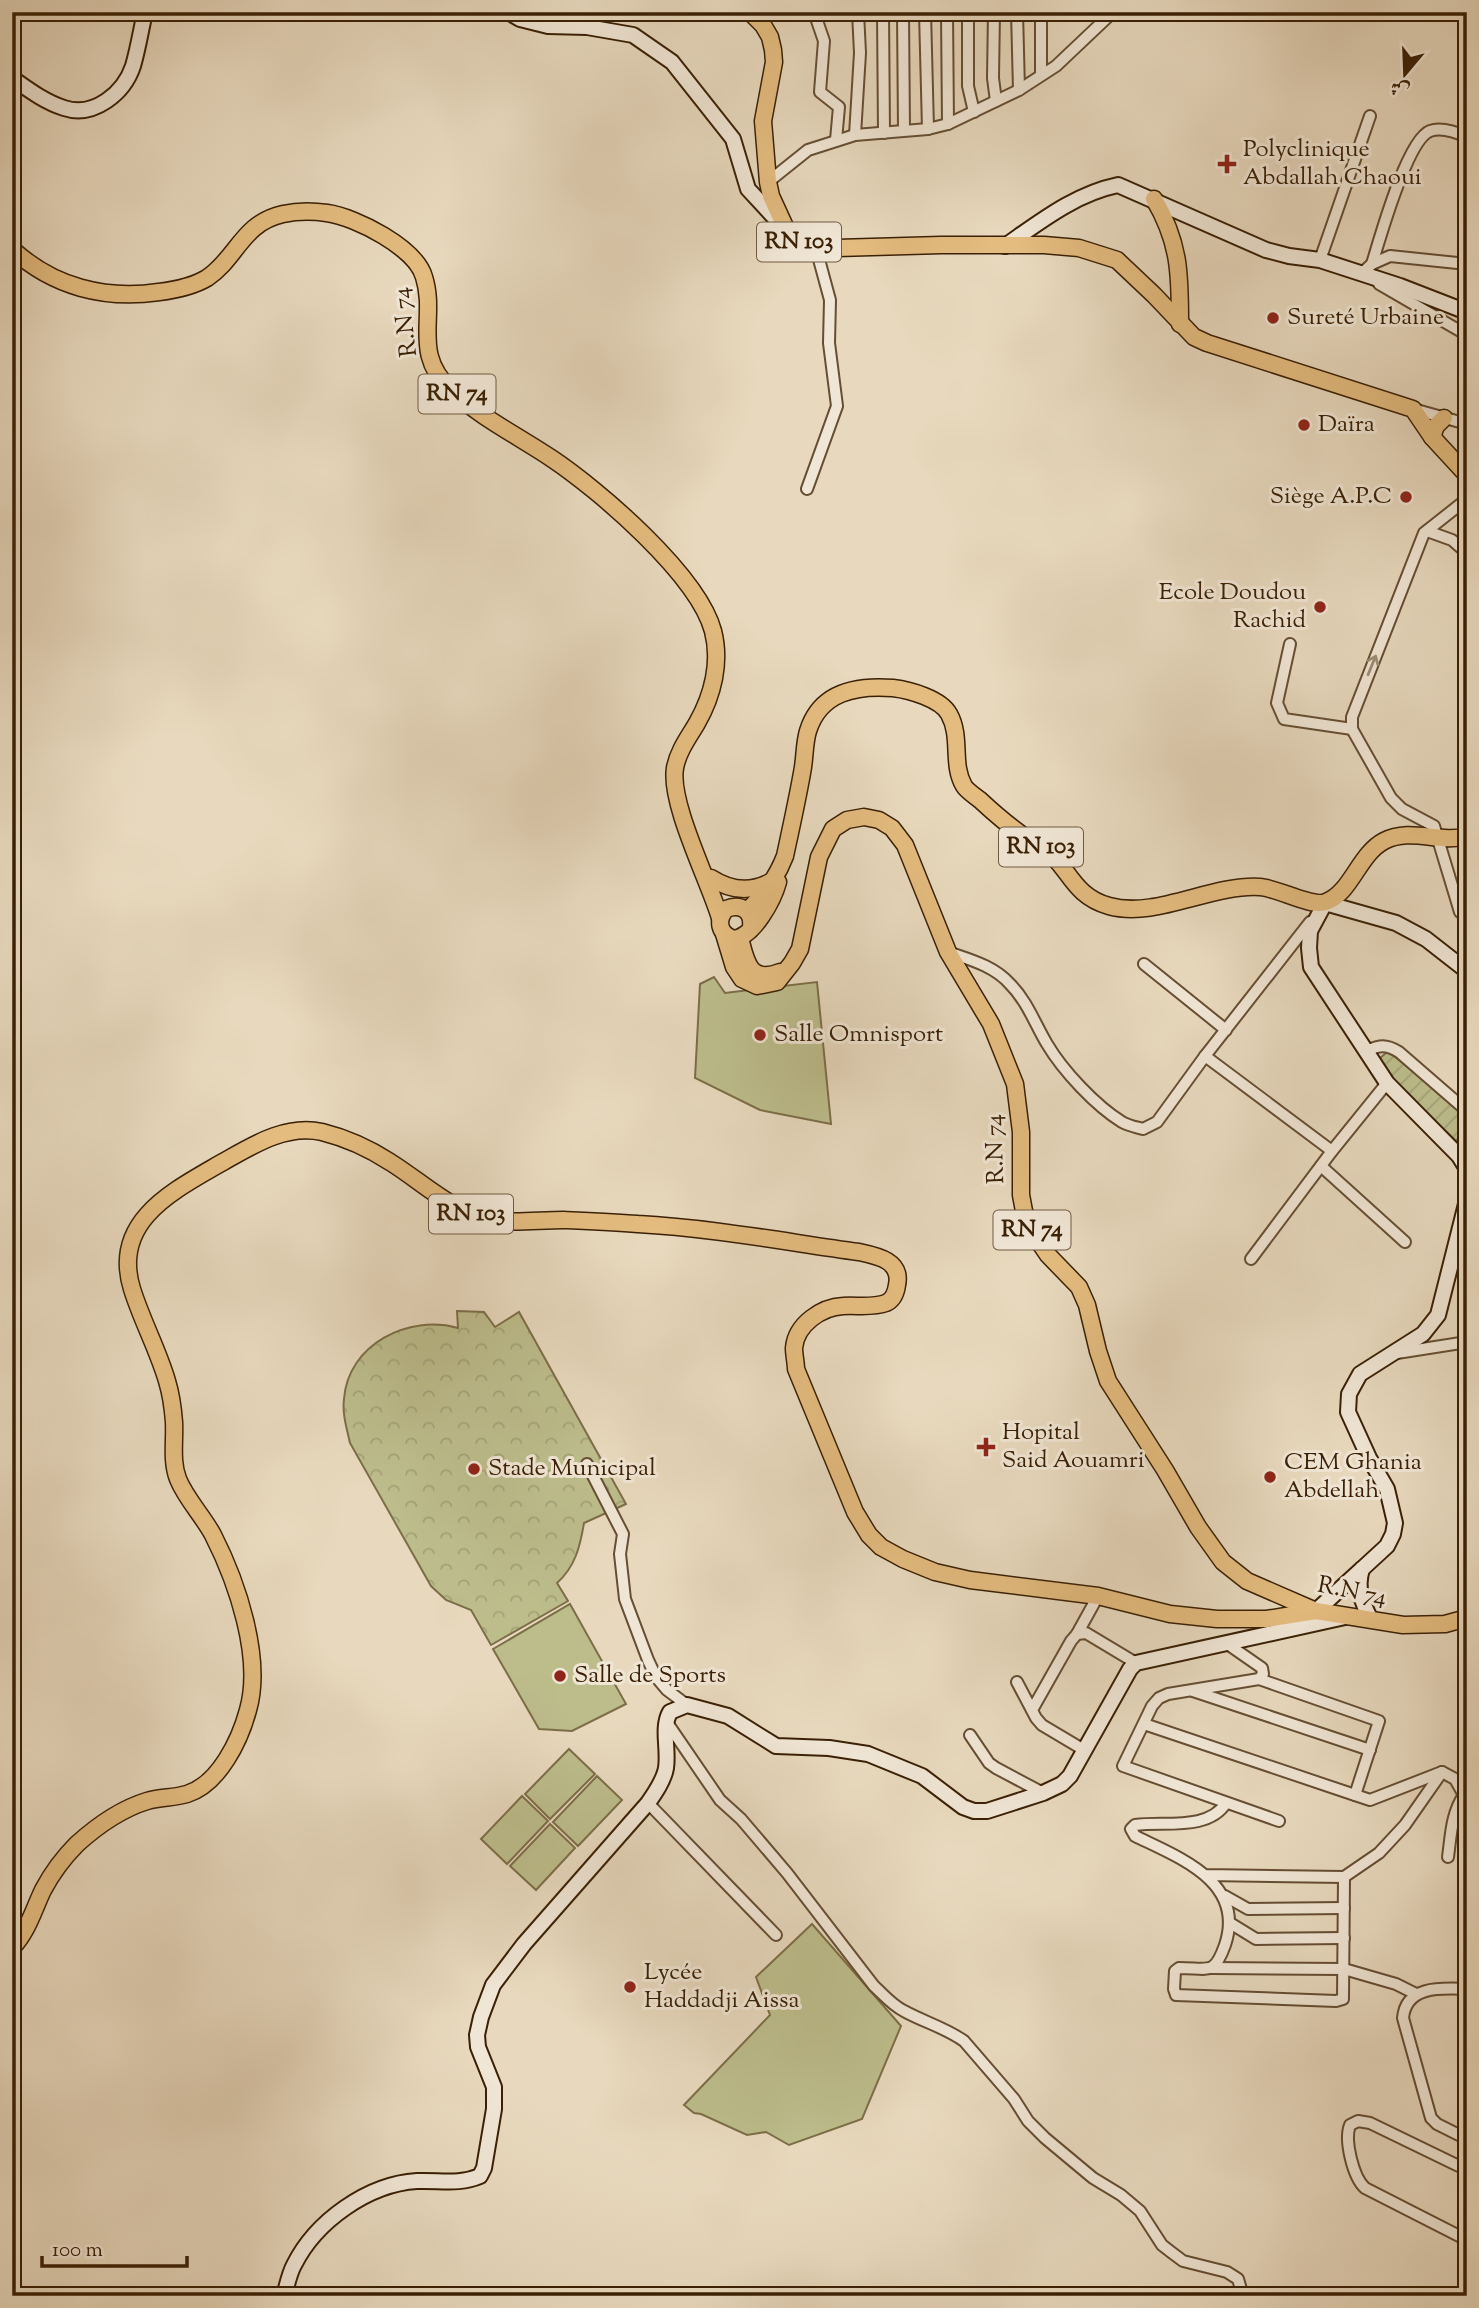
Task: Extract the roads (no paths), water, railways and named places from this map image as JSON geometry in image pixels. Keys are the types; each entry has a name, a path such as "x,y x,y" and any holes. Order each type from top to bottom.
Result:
{"main road":[{"name":"RN 103","path":"750,12 766,31 773,50 774,62 764,121 771,197 787,231 803,245 817,252 860,247 1044,245 1079,248 1116,260 1194,337 1207,344 1413,409"},
{"path":"1154,199 1168,222 1175,246 1180,278 1180,324"},
{"name":"R.N 74","path":"12,249 23,260 48,276 79,288 111,295 136,295 182,288 208,277 252,229 263,221 305,212 327,213 350,219 402,248 416,261 424,275 427,292 426,338 429,356 439,376 451,390 597,492 680,574 702,603 713,631 715,673 710,694 699,719 681,749 675,769 675,789 681,813 706,872 737,922 734,967 749,984 772,984 789,968 804,939 819,857 833,830 847,820 863,817 879,820 892,828 905,845 948,952 991,1024 1015,1084 1021,1132 1021,1195 1033,1233 1048,1255 1079,1287 1087,1305 1108,1381 1165,1470 1198,1528 1223,1562 1247,1581 1316,1611 1427,1625 1445,1624 1467,1618"},
{"path":"1413,409 1432,437 1467,475"},
{"path":"1432,437 1436,426 1444,418"},
{"name":"RN 103","path":"737,922 776,875 785,856 807,734 814,712 832,697 859,688 895,688 926,696 948,712 957,736 958,769 965,788 1026,838 1044,848 1071,882 1095,901 1111,906 1142,908 1219,892 1259,887 1325,903"},
{"path":"1325,903 1338,894 1375,846 1385,840 1417,834 1458,839 1467,836"},
{"path":"706,872 727,887 746,890 776,875"},
{"name":"RN 103","path":"12,1948 29,1926 54,1870 76,1846 104,1821 145,1801 191,1793 210,1780 222,1766 249,1709 253,1679 251,1652 241,1609 213,1535 177,1478 169,1386 131,1287 126,1262 129,1241 148,1212 182,1186 277,1134 310,1130 357,1145 389,1161 447,1201 471,1214 497,1220 643,1224 859,1252 883,1258 898,1271 897,1289 892,1299 885,1303 840,1306 821,1312 801,1329 794,1346 796,1369 855,1512 869,1535 881,1547 935,1572 970,1580 1098,1596 1170,1615 1266,1619 1316,1611"}],"street":[{"path":"12,78 45,101 68,110 94,107 111,98 132,68 145,12"},
{"path":"508,12 520,19 548,26 597,28 633,34 672,62 733,139 748,189 787,231"},
{"path":"814,12 824,41 820,92 839,107 836,140"},
{"path":"855,135 860,53 859,12"},
{"path":"883,12 884,133"},
{"path":"903,12 904,130"},
{"path":"925,12 928,129"},
{"path":"947,12 948,124"},
{"path":"968,12 968,86 974,111"},
{"path":"994,12 993,78 996,101"},
{"path":"1017,12 1019,90"},
{"path":"1041,12 1041,75"},
{"path":"768,182 808,150 855,135 928,129 948,124 1019,90 1056,66 1113,12"},
{"path":"1320,260 1370,116"},
{"path":"1367,269 1411,153 1420,139 1429,131 1442,130 1467,136"},
{"path":"1004,246 1070,202 1096,190 1118,185 1266,250 1367,269 1467,312"},
{"path":"807,489 837,406 829,343 830,300 817,252"},
{"path":"1367,269 1390,256 1467,264"},
{"path":"1367,269 1467,335"},
{"path":"1413,409 1467,424"},
{"path":"1467,499 1427,531 1352,717 1352,729 1391,798 1402,809 1434,826 1460,912 1467,918"},
{"path":"1427,531 1452,540 1467,554"},
{"path":"1290,644 1277,703 1284,719 1352,729"},
{"path":"1325,903 1396,923 1426,939 1467,971"},
{"path":"948,952 988,967 1011,985 1066,1070 1108,1112 1125,1124 1143,1129 1157,1122 1325,903"},
{"path":"1325,903 1310,931 1311,967 1387,1083 1464,1162"},
{"path":"1144,964 1226,1030"},
{"path":"1366,1051 1381,1045 1399,1052 1467,1111"},
{"path":"1205,1056 1332,1151"},
{"path":"1251,1259 1387,1083"},
{"path":"1321,1166 1405,1242"},
{"path":"1316,1611 1387,1546 1394,1534 1395,1523 1387,1489 1348,1412 1349,1394 1360,1374 1423,1334 1438,1315 1467,1200"},
{"path":"1391,1354 1467,1342"},
{"path":"587,1464 623,1534 620,1554 625,1599 648,1660 656,1677 687,1705 728,1716 776,1746 829,1748 868,1754 922,1776 963,1807 974,1811 987,1811 1062,1784 1070,1776 1130,1669 1136,1663 1349,1616"},
{"path":"1362,1569 1358,1580 1359,1595 1371,1620"},
{"path":"1032,1710 1098,1596"},
{"path":"1077,1634 1086,1633 1136,1663"},
{"path":"1226,1643 1262,1668 1263,1674 1259,1679"},
{"path":"1279,1821 1123,1766 1159,1698 1259,1679 1379,1721 1355,1795"},
{"path":"1017,1682 1042,1724 1084,1750"},
{"path":"1192,1690 1370,1750"},
{"path":"284,2296 293,2266 308,2243 350,2204 398,2183 455,2183 480,2176 484,2168 494,2109 494,2087 478,2047 477,2035 493,1985 524,1944 648,1804 666,1770 666,1720 670,1712 687,1705"},
{"path":"666,1720 720,1800 741,1819 787,1873 874,1986 903,2011 964,2041 1014,2099 1028,2121 1045,2138 1093,2178 1121,2195 1140,2211 1162,2245 1183,2261 1227,2272 1237,2279 1242,2296"},
{"path":"1144,1724 1370,1800 1442,1772 1455,1779 1465,1796 1458,1804 1452,1824 1448,1857"},
{"path":"970,1735 989,1763 1043,1793"},
{"path":"1205,1875 1344,1877 1379,1853 1405,1825 1442,1772"},
{"path":"1212,1968 1218,1964 1230,1923 1228,1904 1205,1875 1187,1861 1135,1836 1131,1829 1135,1825 1212,1818 1226,1803"},
{"path":"648,1804 776,1935"},
{"path":"1344,1877 1344,1908 1344,1938 1344,1969 1344,1994 1343,1999 1336,2001 1176,1995 1175,1971 1180,1968 1344,1969 1380,1978 1416,1994"},
{"path":"1221,1894 1248,1909 1344,1908"},
{"path":"1230,1923 1256,1939 1344,1938"},
{"path":"1467,1989 1437,1987 1416,1994 1406,2005 1403,2018 1428,2110 1437,2124 1467,2139"},
{"path":"1467,2170 1370,2123 1358,2121 1350,2125 1347,2133 1355,2175 1365,2189 1467,2240"}],"place":[{"name":"Polyclinique Abdallah Chaoui","path":"1227,164"},
{"name":"Sureté Urbaine","path":"1273,318"},
{"name":"Daïra","path":"1304,425"},
{"name":"Siège A.P.C","path":"1406,497"},
{"name":"Ecole Doudou Rachid","path":"1320,607"},
{"name":"Salle Omnisport","path":"760,1035"},
{"name":"Hopital Said Aouamri","path":"986,1447"},
{"name":"Stade Municipal","path":"474,1469"},
{"name":"CEM Ghania Abdellah","path":"1270,1477"},
{"name":"Salle de Sports","path":"560,1676"},
{"name":"Lycée Haddadji Aissa","path":"630,1987"}]}
